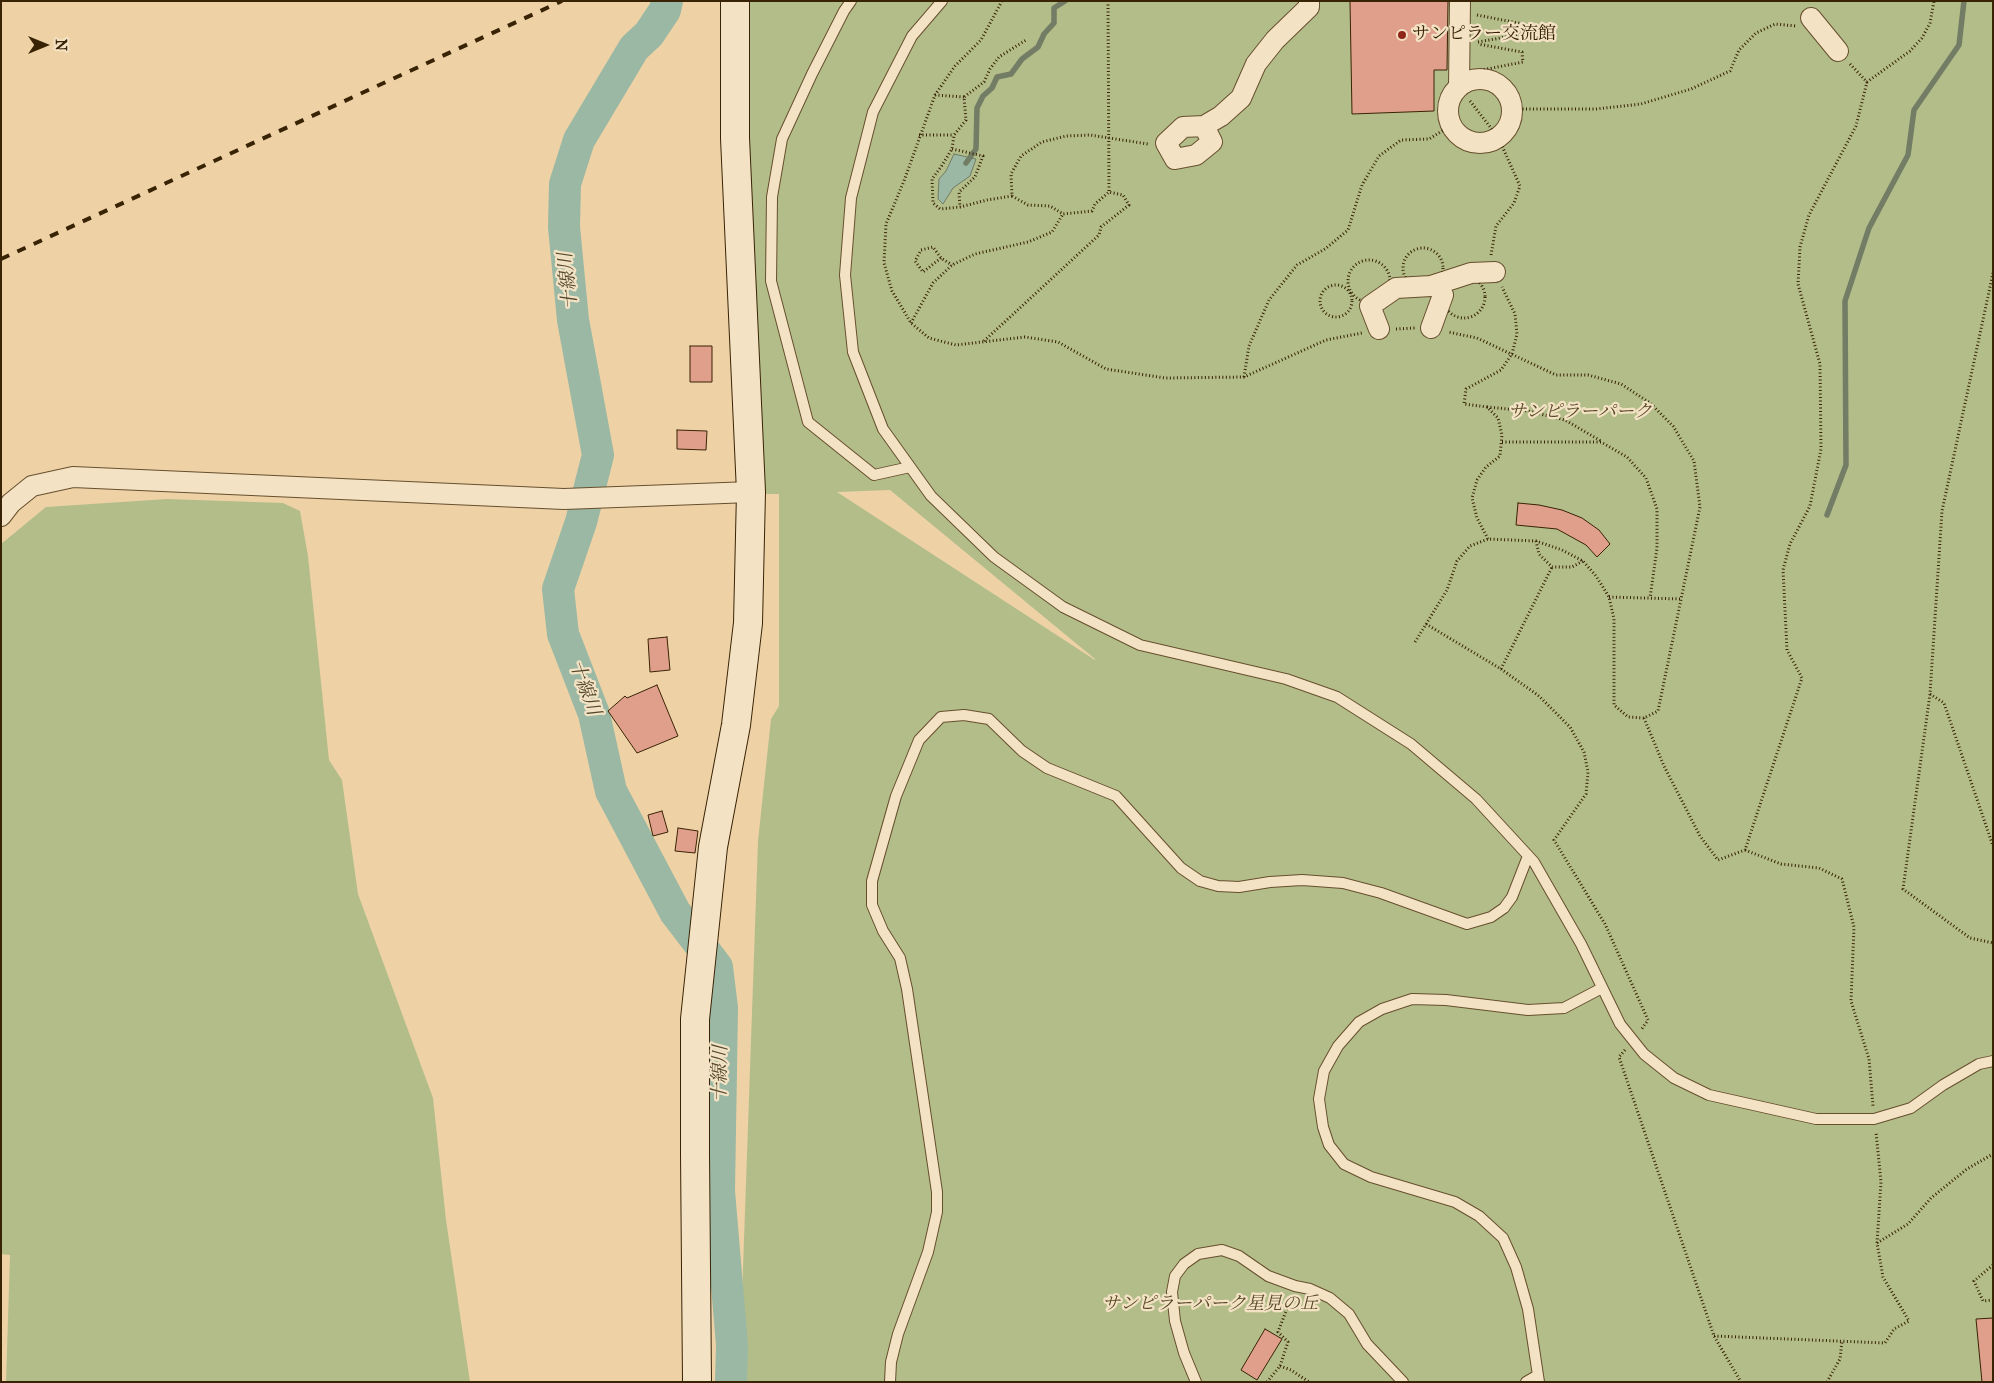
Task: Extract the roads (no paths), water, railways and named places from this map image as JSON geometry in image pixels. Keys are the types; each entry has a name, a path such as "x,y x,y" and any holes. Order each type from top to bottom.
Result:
{"street":[{"path":"697,1382 695,1029 713,847 736,725 748,623 751,492 735,138 735,1"},
{"path":"1204,126 1212,142 1196,155 1175,158 1166,143 1183,127 1204,126 1221,116 1241,98 1256,64 1275,40 1309,7 1309,1"},
{"path":"1459,80 1488,79 1497,83 1505,90 1510,99 1512,109 1511,120 1506,130 1498,137 1488,142 1477,143 1467,140 1458,134 1448,114 1449,104 1459,80 1460,6"},
{"path":"1811,18 1838,51"},
{"path":"1379,329 1370,306 1396,288 1431,286 1471,273 1495,272"},
{"path":"1431,328 1443,295"},
{"path":"1,516 11,503 32,486 73,476 564,499 751,492"}],"lane":[{"path":"851,1 812,74 782,139 772,197 771,281 808,422 874,475 910,467"},
{"path":"942,1 912,36 873,112 851,198 845,275 853,352 883,429 931,496 994,557 1063,607 1140,646 1286,679 1337,697 1411,744 1476,799 1534,862 1581,944 1620,1024 1644,1054 1674,1078 1708,1095 1816,1119 1874,1119 1912,1108 1979,1064 1993,1061"},
{"path":"890,1382 891,1362 898,1334 928,1252 937,1212 937,1192 907,989 900,958 883,931 872,905 872,881 896,796 919,740 941,716 964,715 989,719 1022,751 1048,768 1116,796 1182,868 1200,880 1218,886 1239,887 1270,882 1302,880 1343,883 1381,893 1468,924 1491,917 1504,908 1512,897 1528,856"},
{"path":"1526,1382 1538,1379 1528,1309 1516,1267 1503,1238 1479,1216 1455,1202 1371,1177 1344,1164 1329,1145 1324,1127 1319,1099 1324,1071 1338,1046 1359,1022 1382,1009 1412,999 1446,1000 1528,1010 1564,1008 1602,988"},
{"path":"1196,1382 1184,1353 1177,1329 1172,1292 1175,1276 1184,1264 1198,1254 1222,1250 1238,1256 1268,1276 1295,1286 1310,1289 1330,1298 1349,1314 1367,1344 1403,1382"}],"waterway":[{"name":"十線川","path":"667,1 665,10 649,34 634,48 579,140 565,184 564,227 573,320 598,455 581,522 558,589 563,634 594,714 611,791 675,912 717,967 722,1008 719,1191 732,1345 731,1382"},
{"path":"966,163 976,149 977,108 983,96 992,88 997,77 1011,74 1022,59 1038,47 1044,34 1054,23 1054,8 1065,1"},
{"path":"1827,515 1846,465 1845,301 1869,228 1908,155 1914,110 1959,45 1964,1"}],"railway":[{"path":"1,259 562,1"}],"place":[{"name":"サンピラー交流館","path":"1402,35"}],"park label":[{"name":"サンピラーパーク","path":"1580,413"},
{"name":"サンピラーパーク星見の丘","path":"1210,1305"}]}
